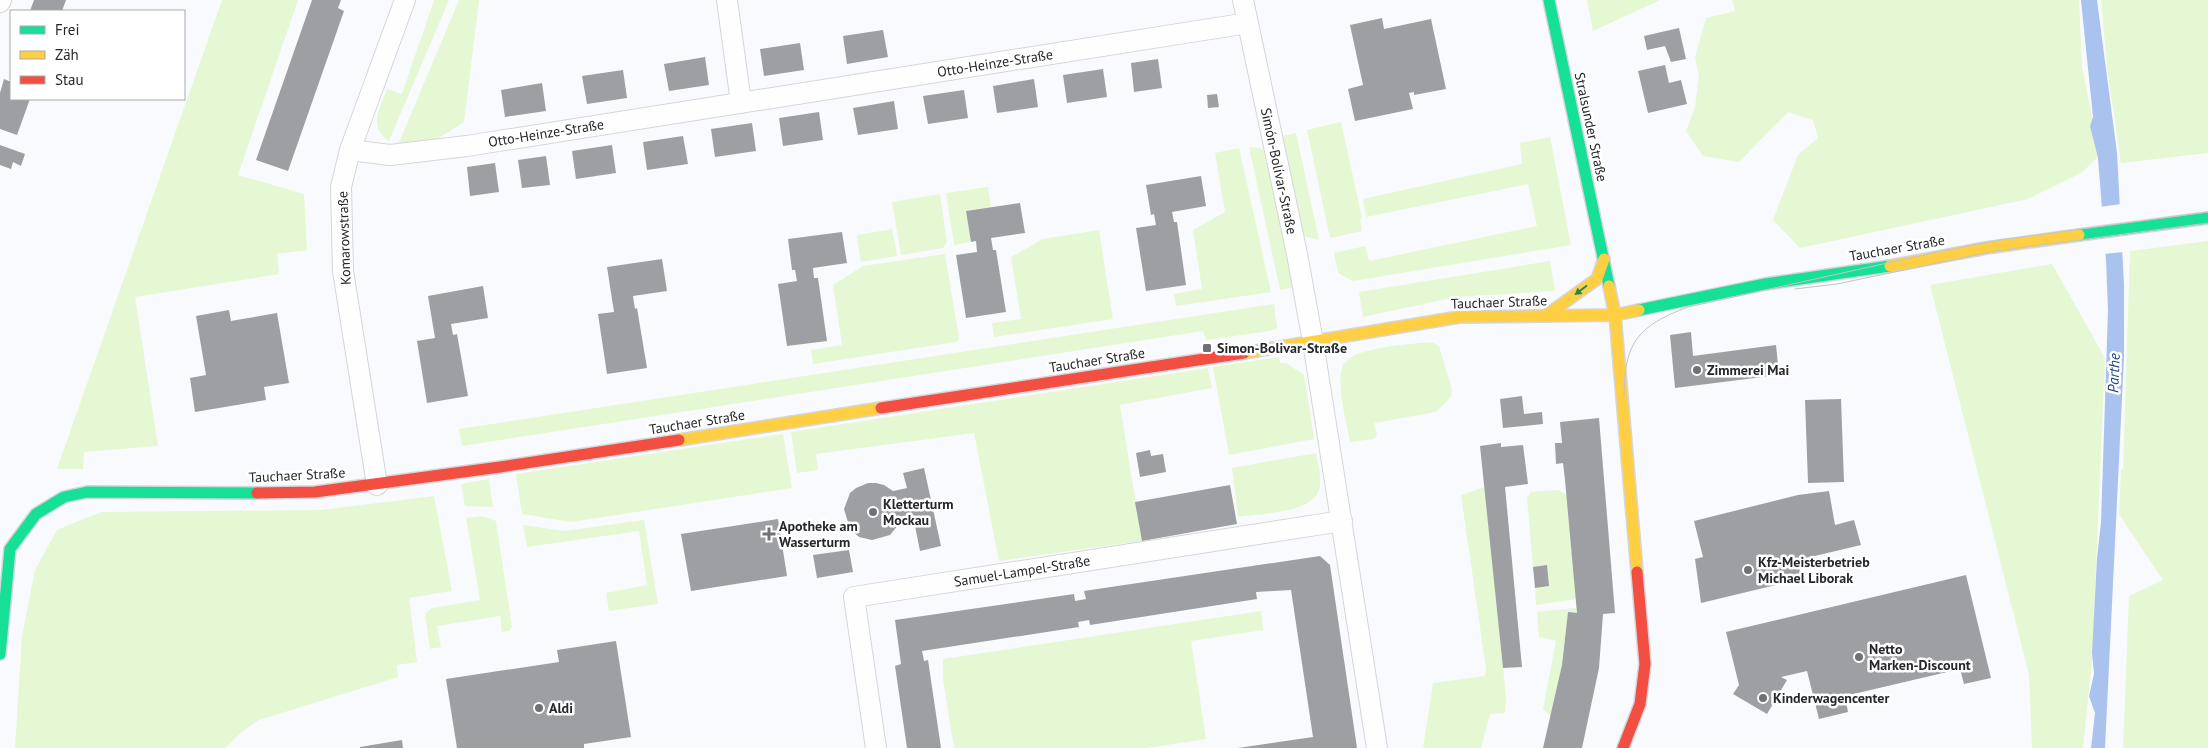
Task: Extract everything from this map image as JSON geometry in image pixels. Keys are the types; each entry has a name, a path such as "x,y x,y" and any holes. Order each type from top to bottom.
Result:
{"street":[{"name":"Komarowstraße","path":"377,485 343,271 341,187 350,150 405,0"},
{"path":"727,0 741,103"},
{"name":"Simón-Bolívar-Straße","path":"1243,0 1297,254 1313,342"},
{"name":"Stralsunder Straße","path":"1548,0 1615,315 1624,398 1645,664 1640,704 1623,748"},
{"name":"Otto-Heinze-Straße","path":"350,150 390,155 467,146 1248,23"},
{"name":"Tauchaer Straße","path":"5,543 36,514 64,496 87,492 180,494 315,492 377,485 1313,342 1464,316 1615,315 1765,284 1898,265 1986,248 2066,236 2208,218"},
{"path":"1548,314 1596,279 1604,259"},
{"path":"1313,342 1377,748"},
{"name":"Samuel-Lampel-Straße","path":"876,748 854,597 1342,521"},
{"path":"0,654 5,543"}],"green space":[{"path":"222,0 298,0 238,175 304,194 307,250 277,254 279,274 135,297 158,446 84,452 83,469 57,469"},
{"path":"434,0 449,0 389,141 378,130 377,117 379,110 387,89 402,94"},
{"path":"459,0 479,0 464,122 431,143 398,145"},
{"path":"1587,0 1660,0 1593,31"},
{"path":"1732,0 2079,0 2082,67 2100,155 2081,173 2028,199 1800,248 1773,220 1798,155 1818,138 1813,120 1788,112 1739,162 1703,156 1686,131 1695,107 1699,76 1695,57 1706,18 1735,11"},
{"path":"2101,0 2208,0 2208,153 2121,163 2107,67"},
{"path":"1341,122 1362,218 1360,219 1362,231 1330,238 1307,130"},
{"path":"1296,133 1319,240 1303,236 1282,136"},
{"path":"1550,137 1571,245 1353,281 1338,273 1334,253 1365,246 1369,261 1537,226 1528,184 1366,217 1363,199 1522,164 1520,143"},
{"path":"1249,147 1265,149 1294,287 1280,290"},
{"path":"1239,148 1271,292 1176,306 1174,294 1202,289 1193,230 1225,212 1215,153"},
{"path":"988,187 991,207 966,211 971,242 954,245 946,193"},
{"path":"940,194 947,242 943,248 901,255 892,202"},
{"path":"892,229 897,256 861,262 857,235"},
{"path":"1099,230 1113,319 994,337 992,323 1021,319 1011,257 1043,239"},
{"path":"2208,241 2208,748 2123,748 2129,596 2163,580 2119,514 2121,470 2123,469 2130,251"},
{"path":"945,254 959,339 956,342 813,364 811,350 842,345 833,285 863,266"},
{"path":"1550,261 1555,291 1456,297 1363,317 1359,292"},
{"path":"2052,264 2105,358 2092,660 2083,748 2032,748 2029,675 1930,285"},
{"path":"1274,304 1277,328 1270,331 1206,340 1203,331 462,446 459,429"},
{"path":"1432,342 1439,346 1452,389 1451,397 1436,412 1374,423 1377,435 1374,439 1350,442 1340,382 1343,365 1358,354 1370,350 1397,345"},
{"path":"1279,357 1280,363 1286,363 1304,375 1314,439 1229,455 1213,367"},
{"path":"1208,368 1212,388 1120,405 1142,541 999,561 974,433 816,454 818,470 797,473 791,432"},
{"path":"783,434 792,488 571,522 522,514 516,474"},
{"path":"1316,453 1320,483 1318,492 1313,499 1305,504 1282,511 1238,517 1232,468"},
{"path":"489,479 493,507 465,506 461,484"},
{"path":"1485,487 1506,698 1505,713 1490,714 1481,748 1423,748 1433,683 1485,676 1486,669 1461,495"},
{"path":"1558,490 1567,495 1576,599 1536,605 1535,588 1549,586 1547,566 1533,567 1527,498 1531,492"},
{"path":"434,496 452,591 409,598 417,662 397,665 398,677 259,720 243,731 225,748 15,748 22,636 35,570 57,530 101,512 321,510"},
{"path":"482,516 496,521 512,627 509,631 502,632 500,616 437,626 441,647 430,649 425,614 432,608 480,600 466,518"},
{"path":"644,520 658,604 609,611 606,593 647,585 639,531 527,547 523,525 565,531"},
{"path":"1576,608 1577,613 1568,613 1562,664 1551,716 1543,709 1556,641 1539,637 1537,612"},
{"path":"1261,611 1263,630 1191,641 1206,739 1147,748 954,748 943,679 943,659"}],"water":[{"name":"Parthe","path":"2081,0 2097,0 2117,153 2124,284 2124,357 2105,748 2091,748 2095,713 2089,696 2094,674 2092,653 2097,558 2101,523 2108,310 2098,158 2090,126 2093,117"}],"pier":[{"path":"2122,204 2124,252 2103,254 2099,207"}],"building":[{"path":"34,0 66,0 62,10 30,10"},
{"path":"312,0 341,0 338,8 344,11 288,171 256,160"},
{"path":"1382,18 1384,29 1431,19 1446,89 1414,95 1414,92 1409,93 1413,109 1355,121 1348,89 1363,85 1350,25"},
{"path":"1679,28 1686,59 1671,62 1665,46 1647,50 1644,36"},
{"path":"883,30 888,57 847,64 843,36"},
{"path":"800,43 804,70 764,76 760,49"},
{"path":"705,57 709,85 669,91 664,64"},
{"path":"1158,59 1162,88 1134,92 1131,63"},
{"path":"1665,65 1669,83 1681,80 1687,104 1648,113 1638,71"},
{"path":"1103,69 1107,97 1067,103 1063,75"},
{"path":"623,70 627,98 587,104 582,76"},
{"path":"4,79 10,82 10,100 30,100 17,135 0,129 0,93"},
{"path":"1034,79 1038,107 997,113 993,86"},
{"path":"542,83 546,111 505,117 501,90"},
{"path":"964,90 968,118 928,124 923,96"},
{"path":"1217,94 1219,107 1208,108 1207,95"},
{"path":"894,101 898,129 858,135 853,108"},
{"path":"819,112 823,140 783,146 779,118"},
{"path":"752,123 756,151 715,157 711,129"},
{"path":"683,136 688,164 647,170 643,142"},
{"path":"0,145 25,154 21,166 13,162 11,169 0,165"},
{"path":"612,145 616,173 576,179 572,151"},
{"path":"546,156 550,185 522,188 518,160"},
{"path":"495,163 499,192 470,196 467,167"},
{"path":"1201,176 1206,206 1172,212 1174,222 1177,222 1186,285 1146,291 1136,228 1156,225 1154,214 1151,215 1146,185"},
{"path":"1020,203 1025,233 991,238 993,250 996,250 1006,312 966,318 956,255 977,252 976,241 971,242 966,211"},
{"path":"842,232 847,263 813,268 814,278 818,278 827,341 787,346 778,284 797,281 795,270 792,270 788,239"},
{"path":"662,259 667,291 633,296 635,309 637,308 647,368 607,374 598,314 614,312 607,267"},
{"path":"483,286 488,318 451,324 453,335 457,334 468,396 427,403 417,341 435,338 428,296"},
{"path":"229,310 231,321 277,313 289,383 264,387 266,400 195,412 190,378 206,375 196,316"},
{"path":"1691,332 1693,356 1776,345 1779,375 1675,388 1670,335"},
{"path":"1522,396 1524,414 1542,412 1543,424 1503,428 1500,399"},
{"path":"1841,399 1844,482 1808,483 1805,400"},
{"path":"1599,418 1615,613 1603,614 1599,668 1582,748 1543,748 1562,665 1568,612 1577,613 1563,463 1556,464 1555,443 1562,443 1560,422"},
{"path":"1501,443 1501,447 1523,445 1528,484 1505,487 1522,667 1503,668 1480,446"},
{"path":"1150,450 1151,456 1163,454 1166,472 1140,477 1136,453"},
{"path":"924,468 941,546 920,551 914,521 899,524 890,535 872,540 859,537 850,529 844,509 850,493 856,488 868,483 876,483 884,485 893,491 907,488 903,473"},
{"path":"1230,485 1237,524 1142,541 1135,502"},
{"path":"1829,491 1835,525 1854,520 1861,545 1798,560 1801,579 1701,603 1695,559 1703,557 1694,521 1798,495"},
{"path":"778,519 787,576 691,591 681,534"},
{"path":"849,550 853,572 817,578 813,555"},
{"path":"1320,556 1330,565 1357,748 1238,748 1313,737 1291,590 1256,592 1257,599 1090,625 1089,620 1078,622 1079,627 922,651 924,661 928,660 941,748 907,748 895,666 901,664 895,620 1074,594 1075,601 1086,599 1084,591"},
{"path":"1547,565 1549,586 1535,588 1533,567"},
{"name":"Netto Marken-Discount","path":"1966,575 1991,678 1964,684 1960,669 1845,696 1848,712 1819,719 1807,671 1781,677 1787,680 1767,714 1733,694 1739,685 1726,632"},
{"name":"Aldi","path":"616,641 631,737 584,744 584,748 457,748 446,679 559,662 557,650"},
{"path":"402,740 403,748 360,748 360,747"}],"tram line":[{"path":"1624,397 1627,363 1637,339 1656,321 1688,307 2000,240 2208,212"},
{"path":"1795,289 1837,284 1995,251 2208,223"}],"traffic: fast":[{"path":"1549,0 1609,286"},
{"path":"2079,235 2208,218"},
{"path":"1639,310 1765,284 1890,266"},
{"path":"0,654 10,549 36,514 64,497 87,492 257,493"}],"traffic: slow":[{"path":"1890,266 1986,248 2079,235"},
{"path":"1548,314 1597,279 1604,259"},
{"path":"1609,286 1615,315 1637,572"},
{"path":"1244,353 1459,317 1615,315 1639,310"},
{"path":"679,440 881,408"}],"traffic: jam":[{"path":"881,408 1244,353"},
{"path":"257,493 315,492 679,440"},
{"path":"1623,748 1640,704 1645,664 1637,572"}],"place":[{"name":"Simon-Bolivar-Straße","path":"1207,348"},
{"name":"Zimmerei Mai","path":"1697,370"},
{"name":"Kletterturm Mockau","path":"873,512"},
{"name":"Apotheke am Wasserturm","path":"769,534"},
{"name":"Kfz-Meisterbetrieb Michael Liborak","path":"1748,570"},
{"name":"Netto Marken-Discount","path":"1859,657"},
{"name":"Kinderwagencenter","path":"1763,698"},
{"name":"Aldi","path":"539,708"}]}
